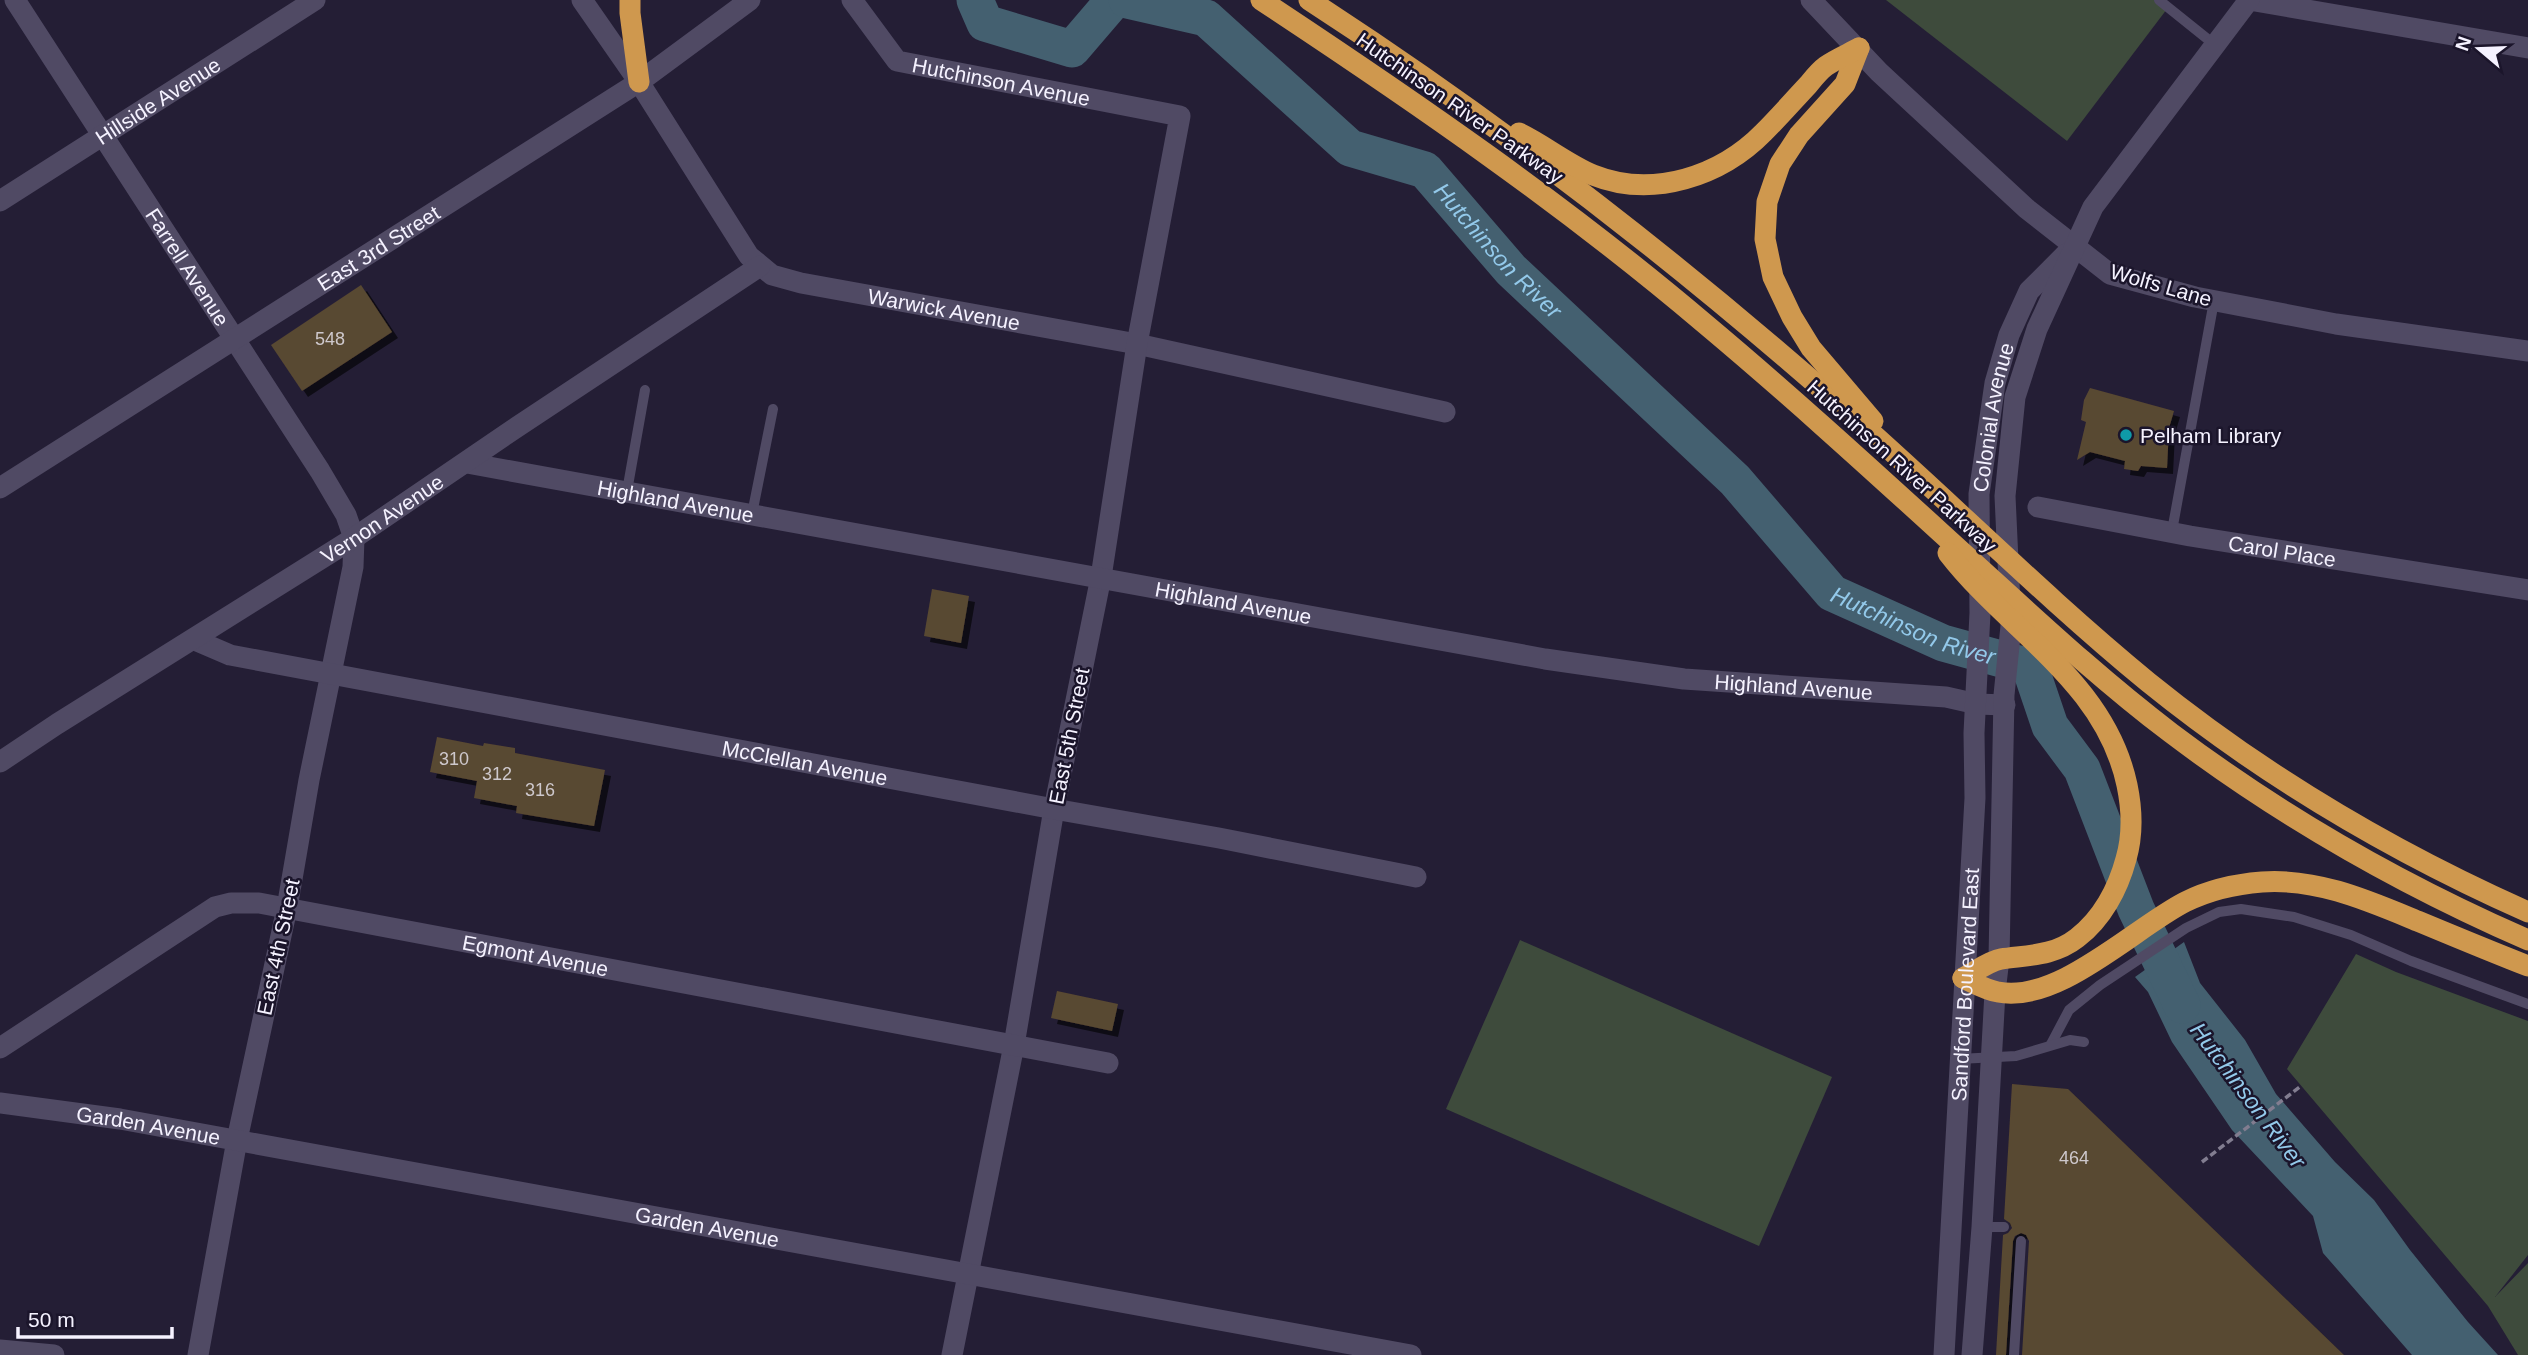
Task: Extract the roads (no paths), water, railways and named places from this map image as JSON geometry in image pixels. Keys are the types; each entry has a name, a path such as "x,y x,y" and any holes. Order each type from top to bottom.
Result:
{"highway":[{"path":"630,0 639,82"},
{"name":"Hutchinson River Parkway","path":"1261,0 1468,141 1612,249 1705,324 1915,509 2051,644 2169,732 2259,794 2401,879 2528,940"},
{"name":"Hutchinson River Parkway","path":"1309,0 1468,107 1709,294 1938,492 2073,616 2183,709 2309,795 2428,864 2528,912"},
{"path":"1468,107 1544,145 1576,167 1594,175 1631,183 1671,182 1704,174 1738,155 1765,131 1824,67 1859,48"},
{"path":"1859,48 1845,84 1799,135 1780,164 1767,202 1765,239 1773,277 1792,317 1811,348 1850,392 1903,462"},
{"path":"1964,978 1999,959 2043,954 2076,939 2098,917 2119,883 2129,851 2131,812 2126,779 2109,733 2051,644"},
{"path":"1964,978 1995,992 2020,993 2037,989 2088,966 2173,909 2200,895 2242,884 2275,881 2311,884 2356,897 2528,966"}],"street":[{"name":"Farrell Avenue","path":"15,0 320,471 346,515 355,538"},
{"name":"Hillside Avenue","path":"0,201 315,0"},
{"name":"Warwick Avenue","path":"582,0 639,82 749,256 772,275 801,283 1137,344 1445,412"},
{"name":"East 3rd Street","path":"0,488 639,82 750,0"},
{"name":"Hutchinson Avenue","path":"852,0 897,61 1180,116"},
{"name":"Wolfs Lane","path":"1811,0 1879,72 2027,209 2110,274 2214,301 2336,324 2528,351"},
{"name":"Colonial Avenue","path":"2011,626 2005,496 2015,397 2037,329 2093,207 2249,0"},
{"path":"2249,0 2528,48"},
{"name":"East 5th Street","path":"953,1355 1014,1045 1054,809 1101,577 1137,344 1180,116"},
{"name":"Colonial Avenue","path":"1980,613 1979,494 1995,383 2009,335 2029,291 2075,245"},
{"name":"Vernon Avenue","path":"0,762 355,538 760,266"},
{"name":"Highland Avenue","path":"467,463 1545,659 1670,677 2004,700"},
{"name":"Carol Place","path":"2038,507 2528,590"},
{"name":"East 4th Street","path":"198,1355 237,1140 287,908 309,780 353,566 355,538"},
{"name":"Sandford Boulevard East","path":"1944,1355 1975,798 1974,733 1980,613"},
{"name":"Sandford Boulevard East","path":"1972,1355 1993,1227 1993,1058 1999,959 2004,700 2011,626"},
{"name":"McClellan Avenue","path":"195,640 230,655 1416,877"},
{"name":"Egmont Avenue","path":"0,1048 215,906 231,902 260,903 1108,1063"},
{"name":"Garden Avenue","path":"0,1103 120,1119 1411,1355"},
{"path":"0,1350 54,1355"}],"lane":[{"path":"2159,0 2215,45"},
{"path":"2172,531 2214,301"},
{"path":"626,491 645,390"},
{"path":"752,514 773,409"},
{"path":"2051,1044 2069,1010 2100,985 2186,928 2219,912 2241,909 2294,917 2351,935 2528,1004"},
{"path":"1959,1059 2016,1056 2070,1040 2084,1042"},
{"path":"2014,1355 2021,1241"}],"water":[{"path":"2184,942 2200,983 2245,1040 2276,1094 2335,1162 2374,1200 2410,1250 2498,1355 2412,1355 2323,1253 2313,1216 2232,1130 2172,1042 2148,992 2135,977"}],"waterway":[{"name":"Hutchinson River","path":"975,0 985,23 1072,49 1114,0"},
{"name":"Hutchinson River","path":"1127,0 1206,18 1350,148 1425,170 1511,270 1735,480 1832,593 1943,643 2030,667 2050,726 2082,769 2136,909 2182,1005"}],"place":[{"name":"Pelham Library","path":"2126,435"}]}
